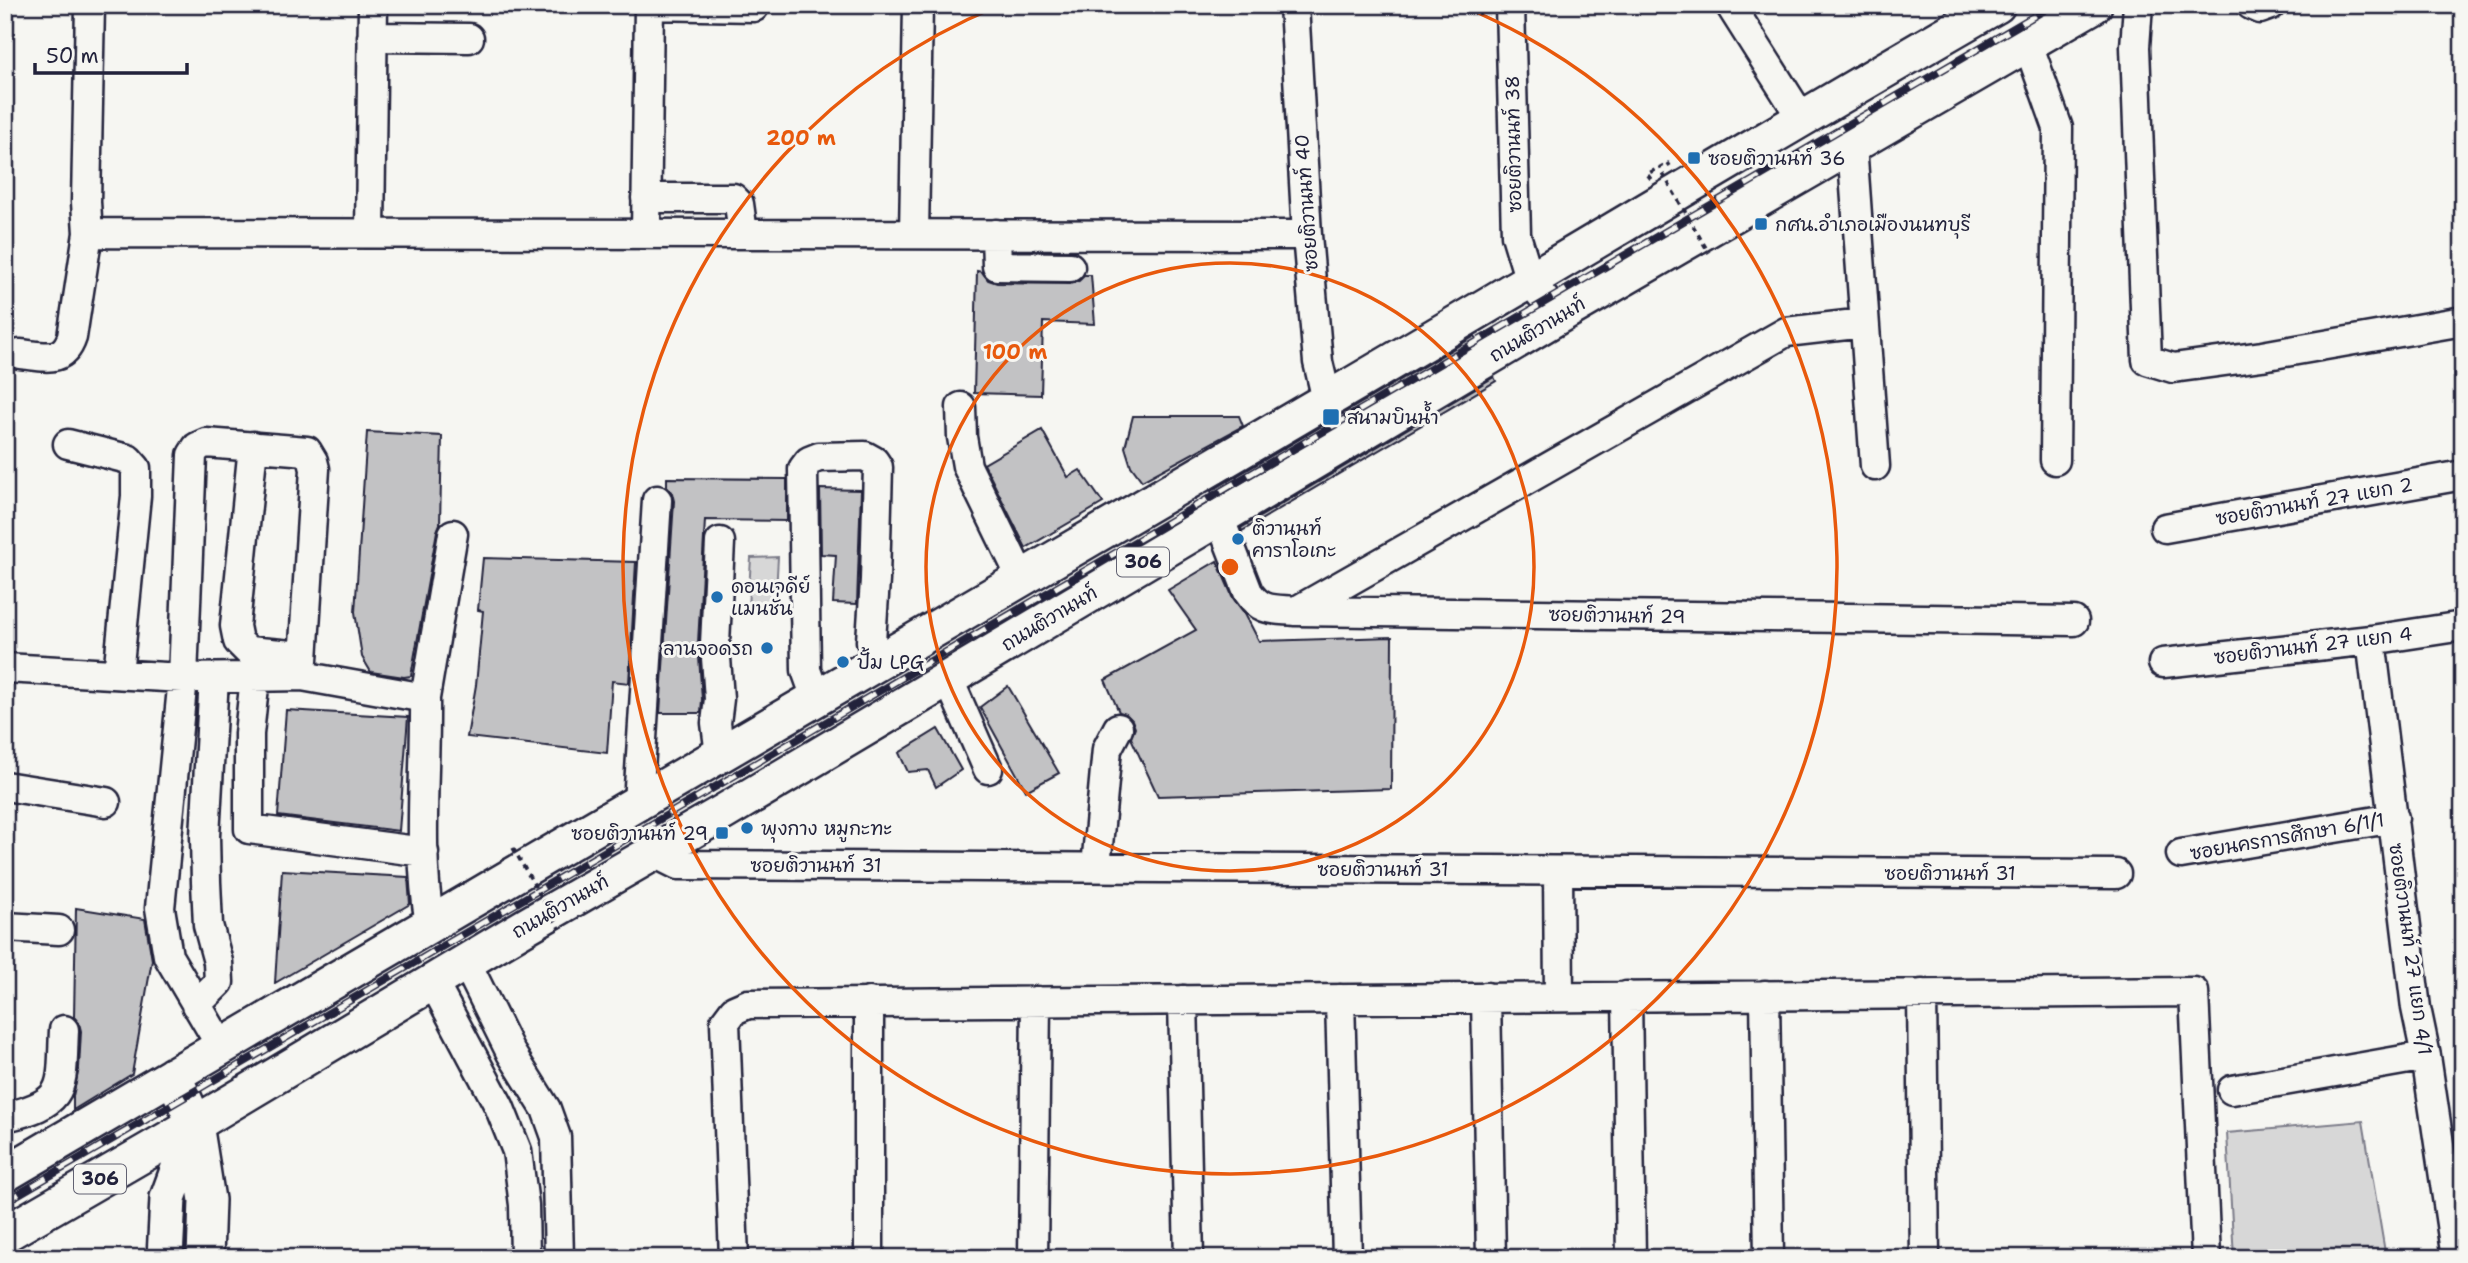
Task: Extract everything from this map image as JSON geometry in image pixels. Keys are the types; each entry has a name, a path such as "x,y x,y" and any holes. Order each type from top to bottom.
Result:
{"main road":[{"name":"306","path":"5,1174 1530,281 1801,117 1997,5"},
{"name":"ถนนติวานนท์","path":"5,1234 654,853 1558,316 2094,5"},
{"path":"173,1075 195,1124 208,1200 205,1258"},
{"path":"165,1258 168,1198 195,1124"}],"street":[{"path":"19,354 58,356 68,350 72,337 88,233 86,202 90,5"},
{"path":"370,232 373,5"},
{"path":"646,233 649,5 754,7"},
{"path":"914,234 918,5"},
{"name":"ซอยติวานนท์ 40","path":"1294,5 1307,235 1318,362 1327,400"},
{"name":"ซอยติวานนท์ 38","path":"1510,5 1516,235 1530,281"},
{"path":"1730,5 1801,117"},
{"path":"2138,5 2135,47 2147,360 2173,368 2262,356 2463,321"},
{"path":"2250,5 2260,9 2271,5"},
{"path":"372,37 469,38"},
{"path":"2028,44 2058,128 2055,460"},
{"path":"1852,145 1875,466"},
{"path":"646,198 733,198 739,204 743,233"},
{"path":"88,233 1307,235"},
{"path":"996,234 997,266 1070,267"},
{"path":"1530,281 1558,316"},
{"path":"1295,611 1786,332 1864,323"},
{"path":"961,407 967,466 1021,577"},
{"path":"221,1046 168,956 160,908 183,678 192,454 197,447 206,443 307,452 313,461 315,469 302,666"},
{"path":"68,444 128,459 136,468 136,496 118,674"},
{"path":"253,446 235,626 238,641 248,651 425,698"},
{"path":"816,698 806,670 803,469 808,461 819,457 865,456 874,461 877,467 871,641 877,662"},
{"name":"ซอยติวานนท์ 27 แยก 2","path":"2165,528 2463,475"},
{"path":"638,803 657,500"},
{"name":"ซอยติวานนท์ 29","path":"1219,517 1248,592 1254,601 1264,608 1295,611 2074,621"},
{"path":"430,924 425,899 425,698 453,534"},
{"path":"720,542 715,644 719,699 716,723 720,755"},
{"name":"ซอยติวานนท์ 27 แยก 4","path":"2163,663 2371,640 2463,626"},
{"name":"ซอยติวานนท์ 27 แยก 4/1","path":"2371,640 2416,1008 2426,1056 2456,1258"},
{"path":"5,668 214,678 255,677 302,666"},
{"path":"249,829 249,734 255,677"},
{"path":"196,1005 219,982 218,962 208,925 205,836 214,678"},
{"path":"948,678 988,769"},
{"path":"1096,867 1107,748 1118,728"},
{"path":"5,786 106,802"},
{"name":"ซอยนครการศึกษา 6/1/1","path":"2181,854 2394,818"},
{"path":"167,841 249,829 424,852"},
{"name":"ซอยติวานนท์ 31","path":"654,853 678,865 2116,874"},
{"path":"1558,871 1559,997"},
{"path":"5,927 59,930"},
{"path":"466,962 511,1053 546,1109 556,1137 559,1258"},
{"path":"433,982 503,1117 517,1151 524,1205 525,1258"},
{"path":"734,1258 726,1022 734,1010 748,1004 2193,992 2206,1258"},
{"path":"1922,994 1925,1258"},
{"path":"1765,995 1769,1258"},
{"path":"1627,996 1631,1258"},
{"path":"1486,998 1491,1258"},
{"path":"1340,999 1347,1258"},
{"path":"1184,1000 1189,1258"},
{"path":"1033,1258 1036,1001"},
{"path":"869,1002 869,1258"},
{"path":"5,1116 27,1112 51,1100 59,1088 64,1030"},
{"path":"2232,1090 2426,1056"},
{"path":"524,1205 559,1204"}],"path":[{"path":"1663,174 1709,253"},
{"path":"513,848 559,928"}],"shaded area":[{"path":"778,557 775,610 748,608 751,558"},
{"path":"2363,1121 2386,1258 2234,1258 2227,1133"}],"building":[{"path":"977,271 997,283 1070,284 1085,275 1091,275 1095,324 1043,322 1041,395 974,393"},
{"path":"1475,336 1478,340 1213,496 1211,491"},
{"path":"1494,377 1496,381 1242,531 1241,528"},
{"path":"1133,416 1239,416 1243,426 1142,481 1131,466 1125,447"},
{"path":"1042,430 1068,477 1080,470 1103,503 1026,548 984,464"},
{"path":"367,432 442,436 440,524 411,676 371,672 362,657 355,612"},
{"name":"ดอนเจดีย์ แมนชั่น","path":"667,478 787,479 787,521 705,520 698,643 701,713 660,713 674,501 667,487"},
{"path":"820,489 861,490 857,604 833,603 836,555 821,554"},
{"path":"483,558 636,562 629,683 612,681 607,753 467,737 476,685 483,611 478,610"},
{"path":"1217,561 1233,598 1259,641 1392,637 1391,789 1158,796 1131,738 1135,728 1132,720 1119,712 1105,680 1196,630 1168,590"},
{"path":"1008,686 1059,773 1026,791 980,707"},
{"path":"286,710 408,717 399,831 278,816"},
{"path":"938,729 961,770 936,787 928,770 908,772 899,753"},
{"path":"282,870 408,877 410,904 275,983"},
{"path":"76,908 145,919 152,960 132,1074 73,1110 81,1031 74,1017"}],"railway":[{"path":"5,1202 2053,5"}],"place":[{"name":"ซอยติวานนท์ 36","path":"1694,158"},
{"name":"กศน.อำเภอเมืองนนทบุรี","path":"1761,224"},
{"name":"สนามบินน้ำ","path":"1331,417"},
{"name":"ติวานนท์ คาราโอเกะ","path":"1238,539"},
{"name":"ดอนเจดีย์ แมนชั่น","path":"717,597"},
{"name":"ลานจอดรถ","path":"767,648"},
{"name":"ปั้ม LPG","path":"843,662"},
{"name":"พุงกาง หมูกะทะ","path":"747,828"},
{"name":"ซอยติวานนท์ 29","path":"722,833"}]}
